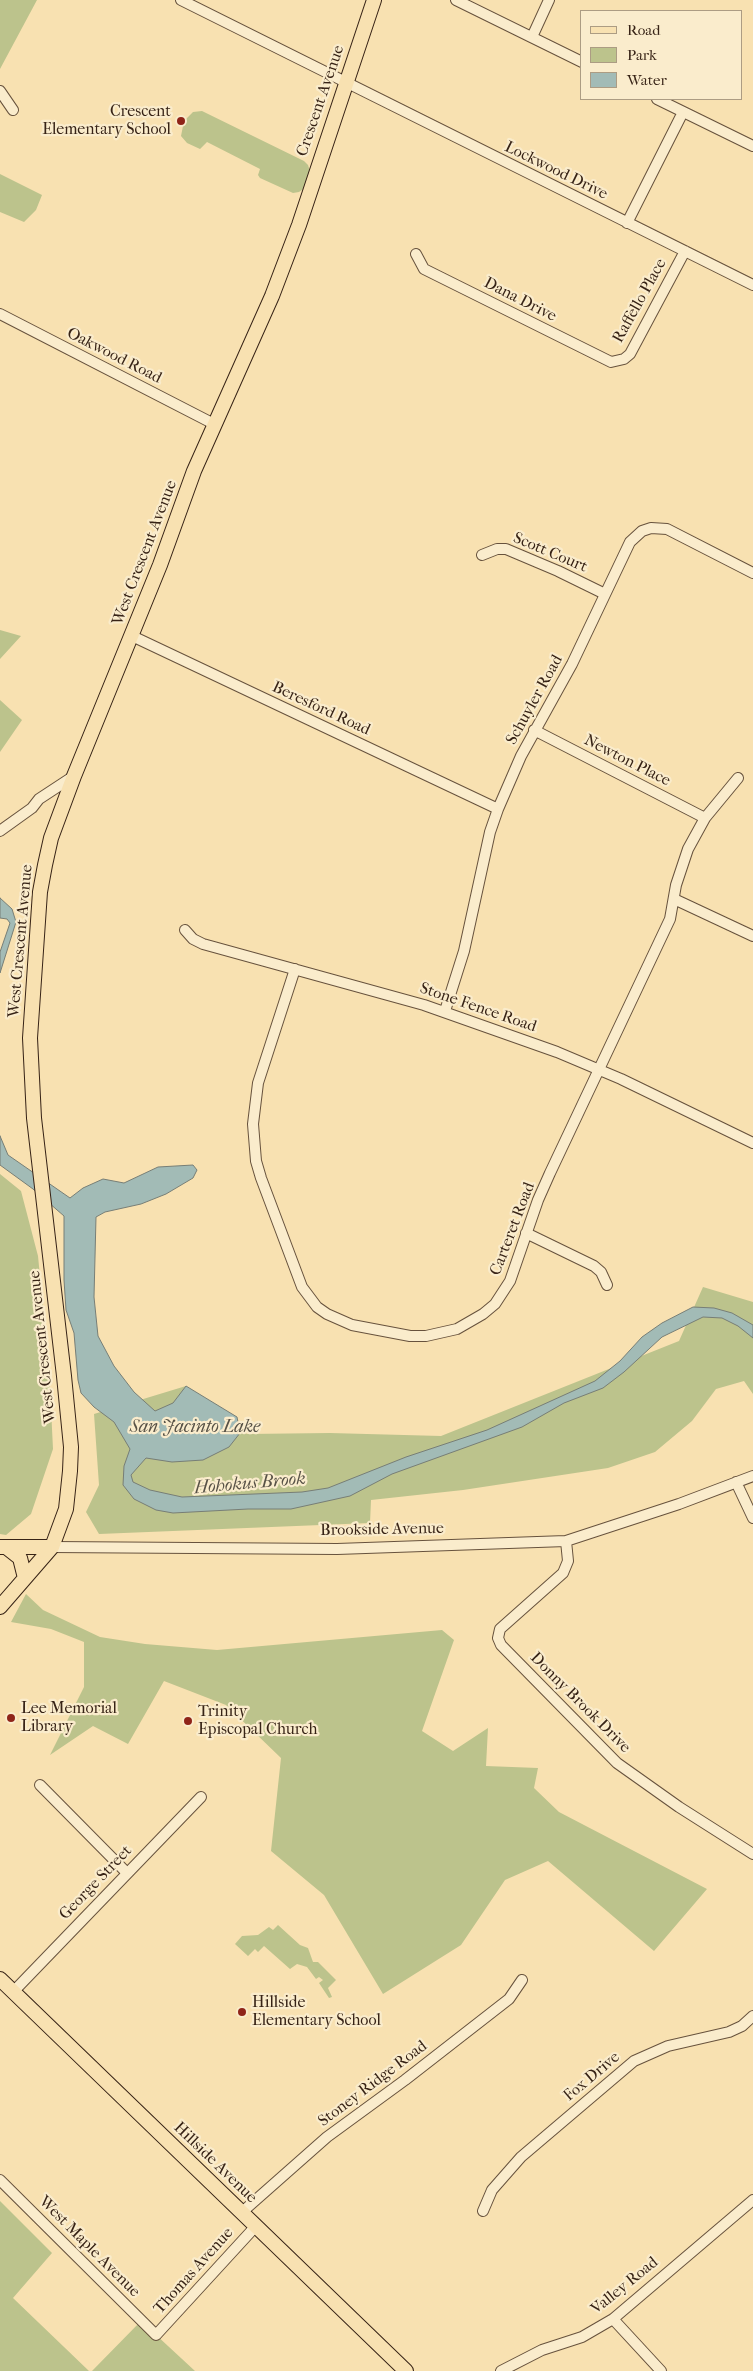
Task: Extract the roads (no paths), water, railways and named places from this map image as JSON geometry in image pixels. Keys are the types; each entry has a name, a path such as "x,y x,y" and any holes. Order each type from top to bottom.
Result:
{"main road":[{"name":"Crescent Avenue","path":"303,213 374,0"},
{"name":"West Crescent Avenue","path":"0,1607 52,1547 66,1509 69,1491 71,1448 45,1202 34,1118 30,1038 40,892 51,838 214,424 272,296 303,213"},
{"name":"Brookside Avenue","path":"3,1547 52,1547"},
{"path":"3,1547 20,1558 25,1578"},
{"name":"Hillside Avenue","path":"0,1979 406,2371"}],"street":[{"name":"Lockwood Drive","path":"181,0 753,285"},
{"path":"456,0 580,61"},
{"path":"532,37 549,0"},
{"path":"0,91 13,110"},
{"path":"659,100 753,146"},
{"path":"627,223 683,112"},
{"name":"Raffello Place","path":"618,362 630,354 685,251"},
{"name":"Dana Drive","path":"416,254 424,269 605,360 618,362"},
{"name":"Oakwood Road","path":"0,314 214,424"},
{"name":"Schuyler Road","path":"445,1012 464,951 490,832 498,809 534,730 572,664 630,542 642,530 651,528 666,529 753,572"},
{"name":"Scott Court","path":"482,555 498,548 506,549 605,594"},
{"name":"Beresford Road","path":"132,636 498,809"},
{"name":"Newton Place","path":"534,730 705,818"},
{"path":"0,831 32,808 39,799 74,776"},
{"name":"Carteret Road","path":"295,969 258,1083 254,1103 253,1141 261,1178 302,1286 317,1307 340,1321 410,1336 426,1336 457,1329 483,1314 506,1290 550,1172 670,919 683,863 705,818 738,778"},
{"path":"674,899 753,936"},
{"name":"Stone Fence Road","path":"185,930 193,939 203,944 445,1012 548,1048 600,1070 753,1143"},
{"path":"526,1233 594,1266 601,1272 607,1285"},
{"name":"Brookside Avenue","path":"52,1547 337,1549 566,1541 671,1507 753,1476"},
{"path":"736,1482 753,1518"},
{"name":"Donny Brook Drive","path":"566,1541 568,1561 563,1573 500,1629 498,1638 501,1645 617,1763 679,1807 753,1854"},
{"path":"40,1785 126,1872"},
{"name":"George Street","path":"13,1992 126,1872 201,1797"},
{"name":"Stoney Ridge Road","path":"241,2213 326,2137 509,1999 522,1980"},
{"name":"Fox Drive","path":"483,2211 492,2190 521,2157 634,2062 668,2046 729,2032 742,2026 753,2016"},
{"name":"West Maple Avenue","path":"0,2180 156,2335"},
{"name":"Valley Road","path":"501,2371 542,2350 582,2337 613,2319 753,2200"},
{"name":"Thomas Avenue","path":"156,2335 255,2227"},
{"path":"613,2319 661,2371"}],"water":[{"path":"0,898 12,909 16,922 0,973 0,952 10,923 7,919 0,918"},
{"name":"San Jacinto Lake","path":"0,1136 8,1155 70,1198 83,1188 103,1179 124,1183 158,1167 193,1165 197,1170 193,1178 166,1194 141,1204 105,1212 96,1217 94,1297 98,1336 114,1366 134,1392 155,1411 173,1403 186,1386 237,1417 240,1433 229,1447 203,1460 172,1462 146,1458 131,1475 133,1482 150,1490 182,1497 302,1492 328,1488 406,1457 487,1430 595,1381 620,1361 642,1337 662,1323 693,1307 714,1308 732,1313 753,1325 753,1338 738,1326 722,1318 703,1317 662,1337 624,1372 603,1388 564,1403 522,1427 392,1474 350,1496 291,1509 173,1513 156,1510 134,1499 123,1485 124,1466 130,1449 114,1422 94,1407 81,1393 74,1333 66,1310 64,1216 33,1189 0,1165"}],"place":[{"name":"Crescent Elementary School","path":"181,121"},
{"name":"Lee Memorial Library","path":"11,1718"},
{"name":"Trinity Episcopal Church","path":"188,1721"},
{"name":"Hillside Elementary School","path":"242,2012"}],"water label":[{"name":"Hohokus Brook","path":"250,1484"}]}
